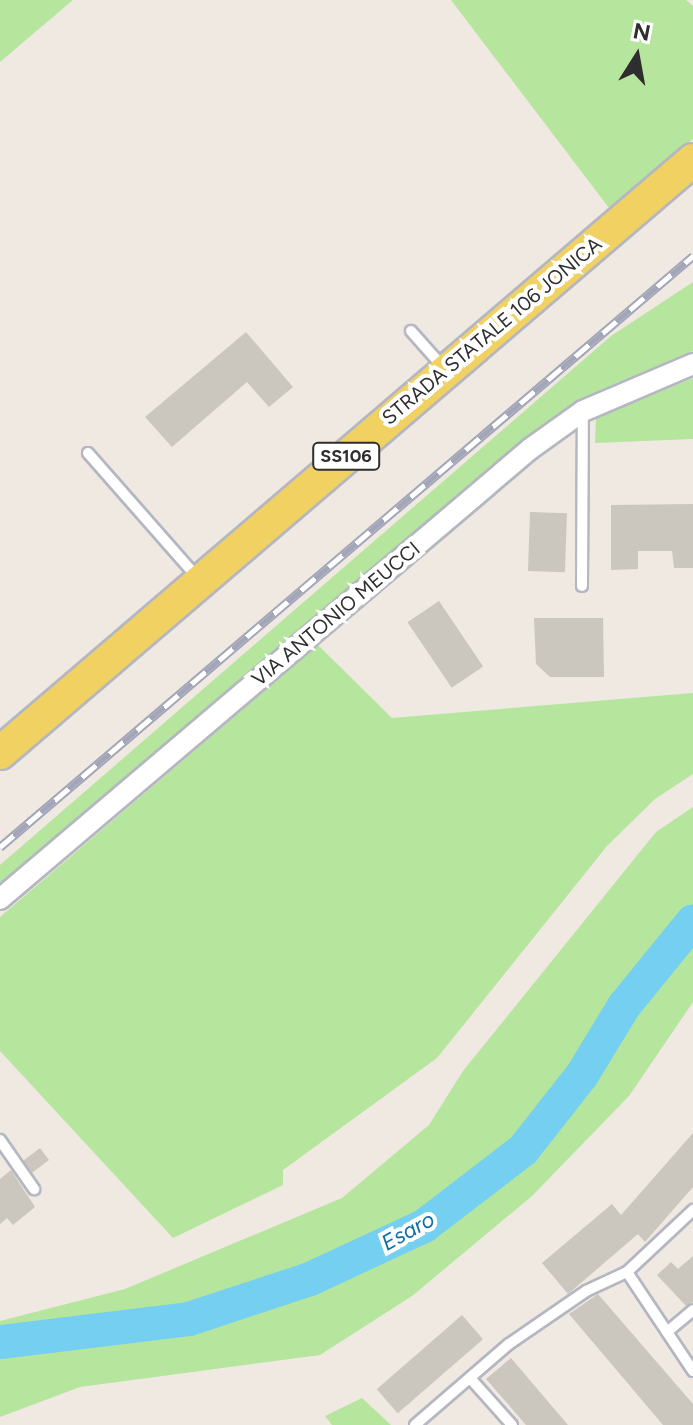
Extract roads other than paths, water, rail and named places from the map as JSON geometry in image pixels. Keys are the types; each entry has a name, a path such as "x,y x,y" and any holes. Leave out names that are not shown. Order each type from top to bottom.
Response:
{"main road":[{"name":"STRADA STATALE 106 JONICA","path":"0,753 693,160"}],"street":[{"name":"VIA ANTONIO MEUCCI","path":"0,899 583,411 693,364"}],"lane":[{"path":"411,331 446,371"},
{"path":"582,586 583,411"},
{"path":"88,453 200,580"},
{"path":"0,1140 34,1189"},
{"path":"415,1425 470,1378 586,1291 627,1272 693,1210"},
{"path":"627,1272 693,1371"},
{"path":"667,1332 693,1310"},
{"path":"470,1378 512,1425"}],"waterway":[{"name":"Esaro","path":"0,1342 189,1319 310,1279 424,1226 523,1150 582,1075 624,1006 693,921"}],"railway":[{"path":"0,847 693,256"}]}
